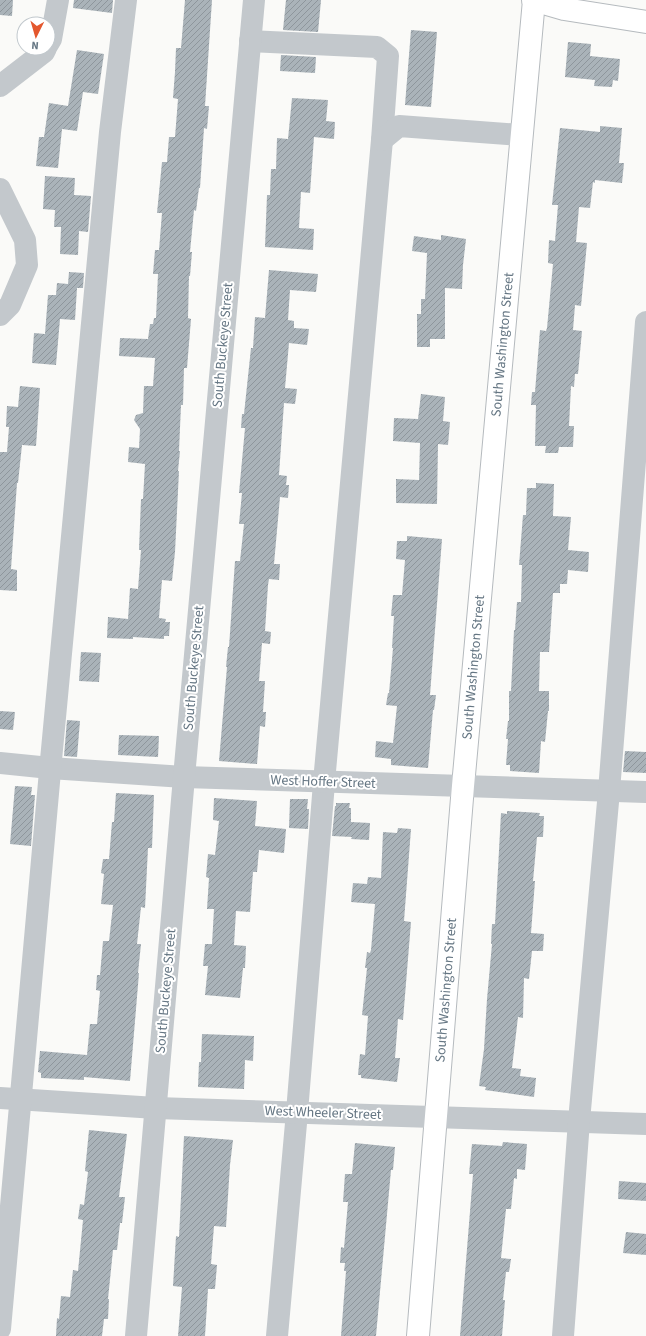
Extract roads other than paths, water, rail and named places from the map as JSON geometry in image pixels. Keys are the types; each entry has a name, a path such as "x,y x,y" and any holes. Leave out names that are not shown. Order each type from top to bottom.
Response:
{"main road":[{"path":"534,0 564,9 646,22"},
{"name":"South Washington Street","path":"418,1336 463,786 534,0"}],"street":[{"path":"55,16 58,0"},
{"path":"0,1329 10,1098 50,768 110,132 126,0"},
{"name":"South Buckeye Street","path":"136,1336 184,777 254,0"},
{"path":"250,41 377,47 388,56 382,140 324,782 277,1336"},
{"path":"0,86 39,56"},
{"path":"382,140 399,126 521,135"},
{"path":"0,189 6,212 26,240 27,265 10,304 0,315"},
{"path":"563,1336 579,1121 609,791 646,322"},
{"name":"West Hoffer Street","path":"0,763 184,777 646,792"},
{"name":"West Wheeler Street","path":"10,1098 156,1108 646,1124"}]}
